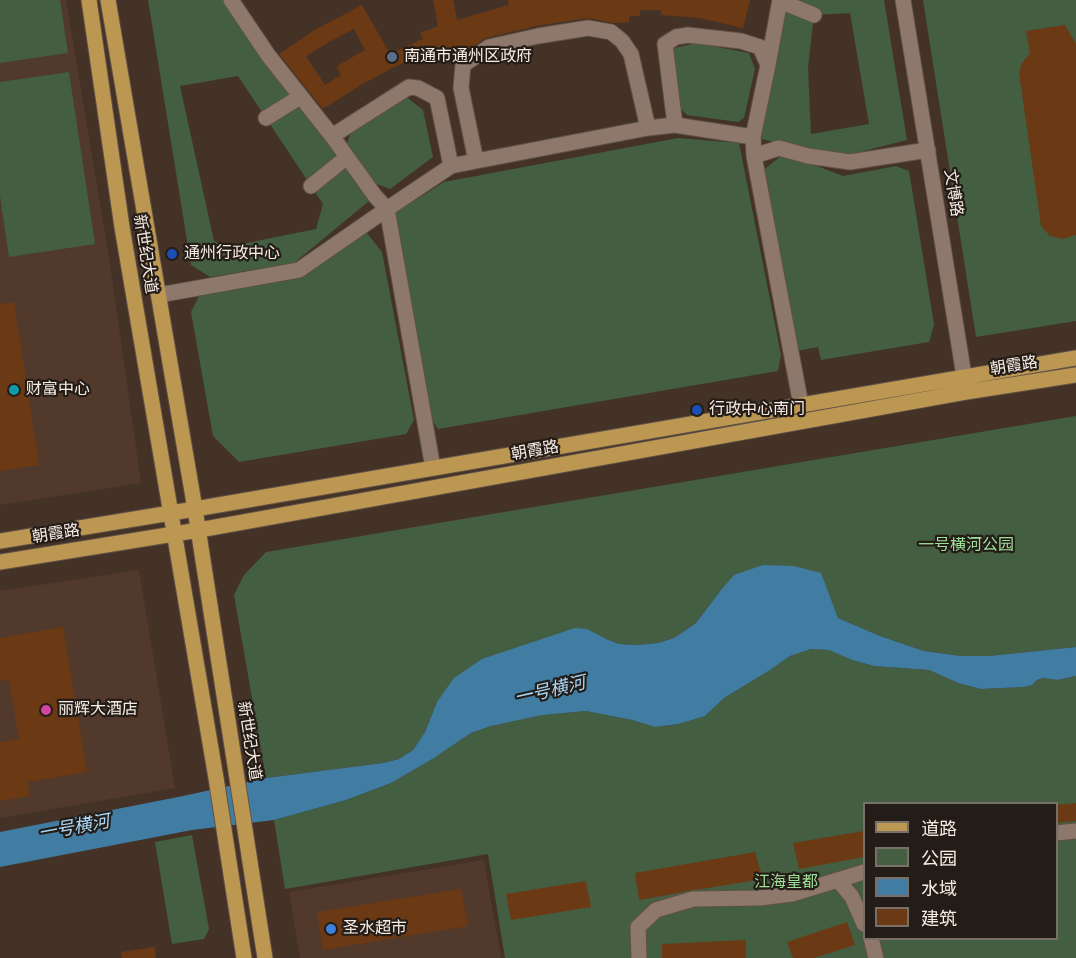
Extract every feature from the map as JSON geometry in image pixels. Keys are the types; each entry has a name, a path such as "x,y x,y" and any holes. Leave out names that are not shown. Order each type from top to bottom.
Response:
{"main road":[{"name":"新世纪大道","path":"89,0 122,227 175,533"},
{"name":"新世纪大道","path":"108,0 199,530 265,958"},
{"name":"朝霞路","path":"0,562 199,530 965,385 1076,358"},
{"name":"朝霞路","path":"0,541 801,405 965,385 1076,375"},
{"path":"175,533 244,958"}],"street":[{"path":"231,0 268,56 332,136 375,196 387,208 433,468"},
{"path":"801,405 754,156 753,137 780,0 814,15"},
{"name":"文博路","path":"903,0 965,385"},
{"path":"476,161 460,88 463,65 489,47 538,36 588,28 611,32 622,41 632,54 648,128"},
{"path":"675,125 665,44 676,37 688,35 741,41 760,47 768,65"},
{"path":"332,136 409,87 418,88 437,98 451,166"},
{"path":"266,118 300,97"},
{"path":"159,295 299,270 451,166 648,128 675,125 753,137"},
{"path":"754,156 779,148 808,156 850,162 928,150"},
{"path":"311,186 347,157"},
{"path":"1058,832 1076,831"},
{"path":"639,958 638,927 656,910 693,899 759,898 792,894 863,872"},
{"path":"838,880 852,897 863,922"},
{"path":"871,940 876,958"}],"shaded area":[{"path":"0,0 66,0 109,257 141,483 0,505"},
{"path":"139,570 175,788 0,818 0,591"},
{"path":"484,860 501,958 300,958 289,892"}],"green space":[{"path":"0,0 60,0 68,53 0,63"},
{"path":"148,0 232,0 375,196 294,263 210,277 191,265","holes":["238,76 323,204 316,229 227,247 214,241 180,86"]},
{"path":"780,0 884,0 907,140 848,155 810,150 753,137","holes":["850,13 869,124 811,134 808,68 814,15"]},
{"path":"923,0 1076,0 1076,321 976,337"},
{"path":"696,43 749,53 755,69 744,118 738,122 687,115 678,106 671,52 675,48"},
{"path":"69,72 95,244 9,257 0,196 0,82"},
{"path":"404,95 423,110 433,157 390,189 374,183 347,143 353,127"},
{"path":"678,138 739,143 781,355 778,371 438,429 431,418 393,214 444,182"},
{"path":"781,156 804,161 843,176 896,166 909,171 934,324 929,342 821,360 818,347 796,351 762,171"},
{"path":"366,232 382,252 414,420 406,434 239,462 213,436 191,312 199,296 301,278"},
{"name":"一号横河公园","path":"1076,416 1076,647 989,656 961,656 924,651 838,618 820,573 721,590 696,623 674,638 658,643 636,645 619,644 606,639 437,702 425,732 413,750 399,759 266,778 234,595 244,575 266,552"},
{"name":"江海皇都","path":"811,649 829,650 874,666 929,670 958,683 981,689 1024,687 1043,678 1057,680 1076,676 1076,958 505,958 488,854 285,889 274,820 346,800 391,783 471,733 491,726 543,715 586,711 655,727 679,724 705,716 724,698 790,656"},
{"path":"192,835 209,929 204,939 172,944 155,842"}],"water":[{"name":"一号横河","path":"763,565 794,566 821,573 838,618 880,636 924,651 961,656 989,656 1076,647 1076,676 1057,680 1043,678 1024,687 981,689 958,683 929,670 874,666 829,650 811,649 790,656 724,698 705,716 679,724 655,727 586,711 543,715 491,726 471,733 391,783 346,800 274,820 192,830 0,867 0,832 266,778 399,759 413,750 425,732 437,702 454,678 482,659 575,628 587,629 619,644 658,643 674,638 696,623 734,575"}],"building":[{"name":"南通市通州区政府","path":"433,0 453,0 457,20 509,5 508,0 750,0 743,28 700,18 661,15 661,10 640,10 640,16 629,16 629,22 614,23 587,18 536,26 486,38 468,50 432,61 428,52 394,67 323,109 279,54 313,31 362,5 390,54 423,39 420,33 438,26","holes":["354,29 365,50 337,66 341,75 325,85 306,56"]},
{"path":"1065,25 1076,44 1076,235 1062,239 1050,236 1041,226 1019,73 1022,63 1030,53 1026,31"},
{"path":"14,302 39,465 0,471 0,304"},
{"name":"丽辉大酒店","path":"63,627 87,772 27,782 30,796 0,801 0,742 19,739 9,680 0,681 0,638"},
{"path":"1076,803 1076,821 1058,823 1058,805"},
{"path":"863,831 863,857 799,869 793,843"},
{"path":"755,852 763,879 639,900 635,873"},
{"path":"586,881 591,907 511,920 506,894"},
{"path":"461,889 468,926 323,950 317,912"},
{"path":"847,922 855,945 814,958 793,958 787,942"},
{"path":"746,940 746,958 662,958 662,944"},
{"path":"155,947 156,958 122,958 121,952"}],"place":[{"name":"南通市通州区政府","path":"392,57"},
{"name":"通州行政中心","path":"172,254"},
{"name":"财富中心","path":"14,390"},
{"name":"行政中心南门","path":"697,410"},
{"name":"丽辉大酒店","path":"46,710"},
{"name":"圣水超市","path":"331,929"}]}
